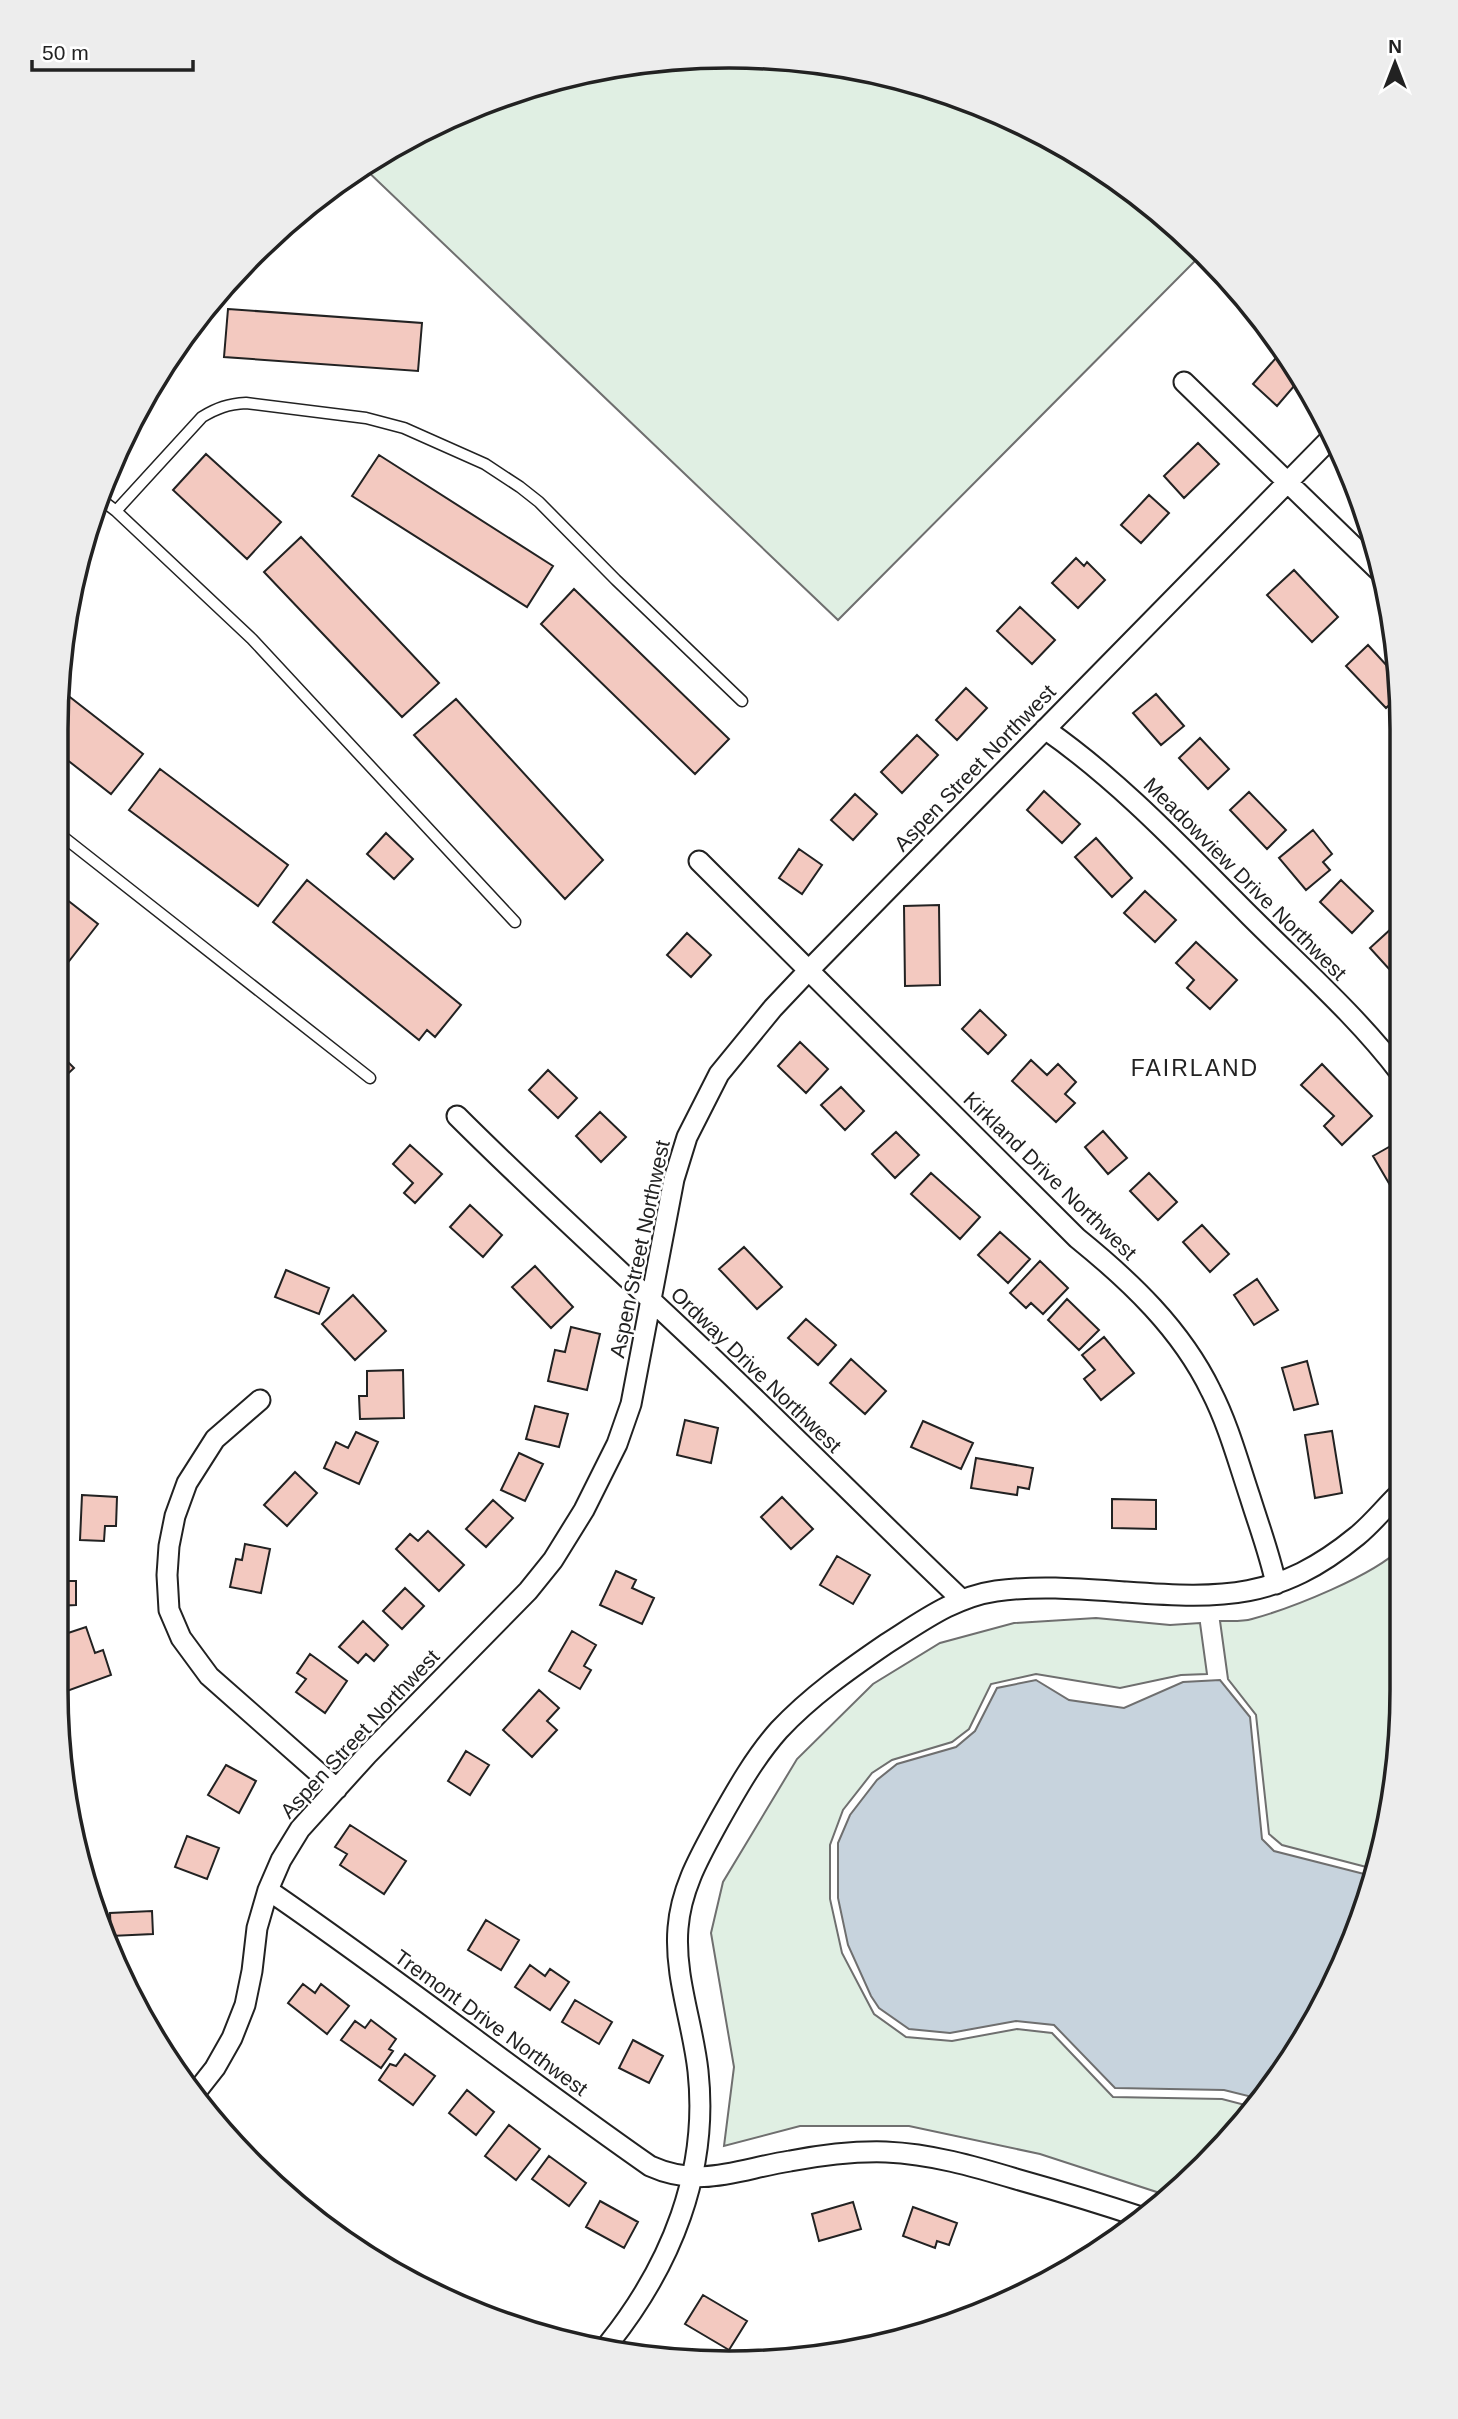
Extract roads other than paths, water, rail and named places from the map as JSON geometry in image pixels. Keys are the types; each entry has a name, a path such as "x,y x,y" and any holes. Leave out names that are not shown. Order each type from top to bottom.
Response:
{"street":[{"path":"1184,382 1367,560"},
{"name":"Aspen Street Northwest","path":"201,2086 232,2038 245,2005 257,1928 268,1890 281,1860 300,1829 528,1591 552,1560 584,1510 617,1444 631,1404 674,1179 687,1137 719,1074 773,1008 808,971 1325,444"},
{"name":"Meadowview Drive Northwest","path":"1045,729 1098,768 1142,809 1345,1010 1390,1060"},
{"name":"Kirkland Drive Northwest","path":"699,861 1077,1238 1116,1270 1159,1314 1188,1352 1211,1389 1228,1430 1276,1584"},
{"name":"Ordway Drive Northwest","path":"457,1116 528,1188 651,1300 962,1600"},
{"path":"260,1400 215,1439 187,1483 174,1517 169,1546 169,1610 181,1638 209,1676 337,1789"},
{"path":"614,2340 668,2251 683,2215 692,2178 700,2113 698,2070 679,1961 681,1902 691,1874 737,1789 778,1731 809,1700 854,1666 935,1613 962,1600 994,1591 1024,1589 1082,1589 1213,1597 1245,1593 1276,1584 1324,1561 1360,1534 1390,1503"},
{"name":"Tremont Drive Northwest","path":"268,1890 650,2166 666,2173 692,2178"},
{"path":"692,2178 712,2177 843,2153 886,2152 929,2156 962,2163 1131,2214"}],"lane":[{"path":"116,511 202,417 218,408 246,403 366,418 404,428 485,464 520,486 742,701"},
{"path":"108,505 252,639 515,922"},
{"path":"68,841 370,1078"}],"district":[{"name":"FAIRLAND","path":"1195,1068"}]}
